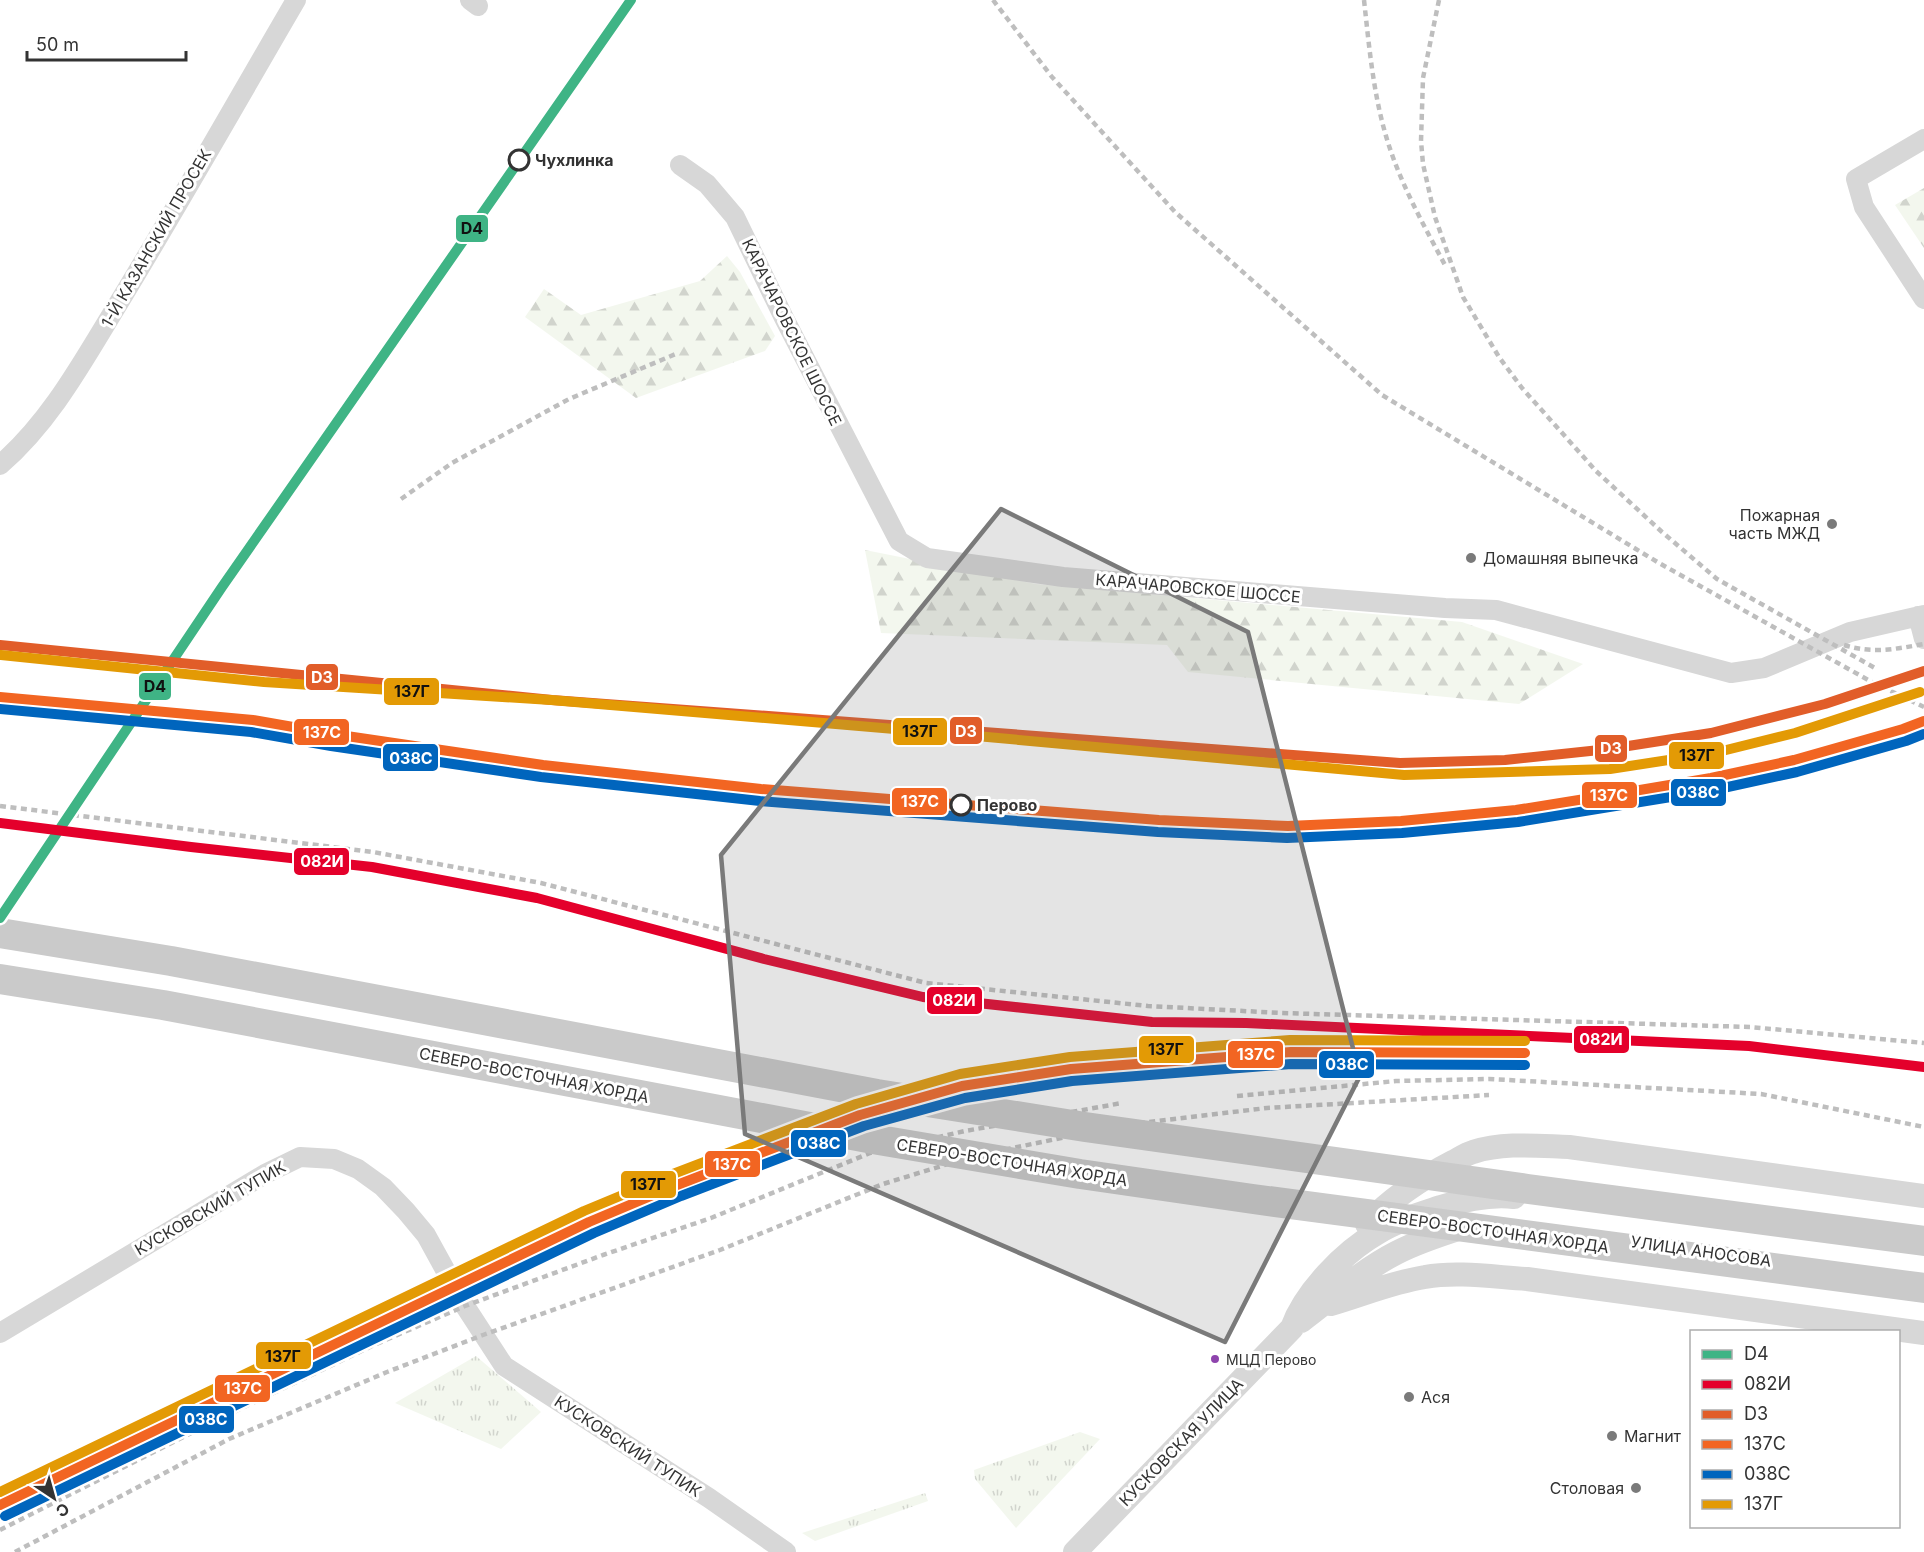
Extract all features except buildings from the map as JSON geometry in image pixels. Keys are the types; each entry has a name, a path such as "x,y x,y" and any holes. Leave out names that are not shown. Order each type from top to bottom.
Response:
{"main road":[{"path":"0,933 171,961 877,1094 1295,1157 1924,1241"},
{"name":"СЕВЕРО-ВОСТОЧНАЯ ХОРДА","path":"0,979 163,1005 873,1139 1080,1174 1924,1288"}],"street":[{"name":"1-Й КАЗАНСКИЙ ПРОСЕК","path":"0,465 27,439 63,394 144,261 296,0"},
{"path":"1924,139 1856,179 1864,207 1924,298"},
{"name":"КАРАЧАРОВСКОЕ ШОССЕ","path":"680,165 707,184 735,217 784,318 899,541 927,558 1063,578 1496,610 1731,673 1764,668 1850,633 1921,615"},
{"path":"1921,615 1924,639"},
{"path":"1350,1251 1361,1231 1377,1213 1406,1191 1440,1169 1473,1152 1499,1147 1525,1145 1569,1147 1924,1196"},
{"name":"КУСКОВСКИЙ ТУПИК","path":"0,1333 265,1174 300,1157 334,1159 358,1169 383,1187 426,1235 471,1316 504,1366 709,1498 786,1552"},
{"name":"УЛИЦА АНОСОВА","path":"1416,1215 1466,1199 1504,1196 1924,1250"},
{"name":"КУСКОВСКАЯ УЛИЦА","path":"1075,1552 1292,1328 1296,1315 1317,1286 1350,1251 1378,1232 1416,1215"},
{"name":"УЛИЦА АНОСОВА","path":"1292,1328 1361,1275 1395,1253 1430,1238 1483,1224 1502,1224 1924,1282"},
{"path":"1318,1308 1404,1282 1444,1275 1527,1279 1899,1330"},
{"path":"1900,1330 1924,1333"}],"highlighted area":[{"path":"1001,509 1248,632 1360,1076 1225,1342 745,1134 721,855"}],"green space":[{"path":"1924,188 1924,248 1895,205"},
{"path":"727,256 740,272 775,336 765,351 636,398 525,317 544,289 581,315 700,281"},
{"path":"865,550 1036,584 1462,622 1583,664 1519,704 1188,672 1167,645 881,633"},
{"path":"476,1356 541,1412 501,1449 395,1403"},
{"path":"1080,1432 1100,1439 1016,1528 975,1479 974,1470"},
{"path":"925,1493 928,1501 815,1541 802,1533"}],"railway":[{"path":"993,0 1052,77 1175,212 1382,395 1659,563 1870,681 1924,707"},
{"path":"1364,0 1375,85 1391,153 1420,218 1445,265"},
{"path":"1439,0 1423,78 1421,141 1423,164 1435,217 1463,297 1499,357 1522,388 1596,471 1717,579 1875,668"},
{"path":"401,499 452,463 569,399 678,353"},
{"path":"1844,645 1874,650 1924,644"},
{"path":"0,806 373,852 541,883 926,983 1148,1006 1282,1013 1750,1027 1924,1043"},
{"path":"1237,1096 1396,1081 1489,1079 1761,1094 1924,1127"},
{"path":"15,1552 229,1439 387,1372 720,1250 883,1184 974,1156 1124,1125 1267,1108 1489,1095"},
{"path":"0,1530 221,1418 374,1345 465,1306 711,1218 870,1153 965,1131 1122,1103"}],"transit line":[{"name":"D4","path":"0,918 222,587 631,0"},
{"name":"D3","path":"0,645 552,700 1400,763 1505,760 1609,749 1711,733 1825,704 1924,671"},
{"name":"137Г","path":"1,655 264,682 551,700 1404,775 1610,769 1714,753 1795,733 1920,692"},
{"name":"137С","path":"0,697 253,720 543,765 761,789 1159,820 1288,826 1401,821 1516,810 1622,793 1711,778 1794,760 1924,721"},
{"name":"038С","path":"0,709 251,732 541,777 760,801 1158,832 1287,838 1402,833 1518,822 1714,790 1797,772 1924,734"},
{"name":"082И","path":"0,823 372,867 537,898 764,959 923,997 1152,1022 1246,1023 1749,1046 1924,1067"},
{"name":"137Г","path":"0,1492 584,1211 673,1174 856,1104 960,1074 1070,1057 1290,1040 1525,1041"},
{"name":"137С","path":"0,1505 589,1222 677,1185 860,1115 962,1086 1071,1069 1291,1052 1525,1053"},
{"name":"038С","path":"5,1516 594,1233 681,1196 864,1126 965,1098 1072,1081 1291,1064 1525,1065"}],"place":[{"name":"Чухлинка","path":"519,160"},
{"name":"Пожарная часть МЖД","path":"1832,524"},
{"name":"Домашняя выпечка","path":"1471,558"},
{"name":"Перово","path":"961,805"},
{"name":"МЦД Перово","path":"1215,1359"},
{"name":"Ася","path":"1409,1397"},
{"name":"Магнит","path":"1612,1436"},
{"name":"Столовая","path":"1636,1488"}]}
